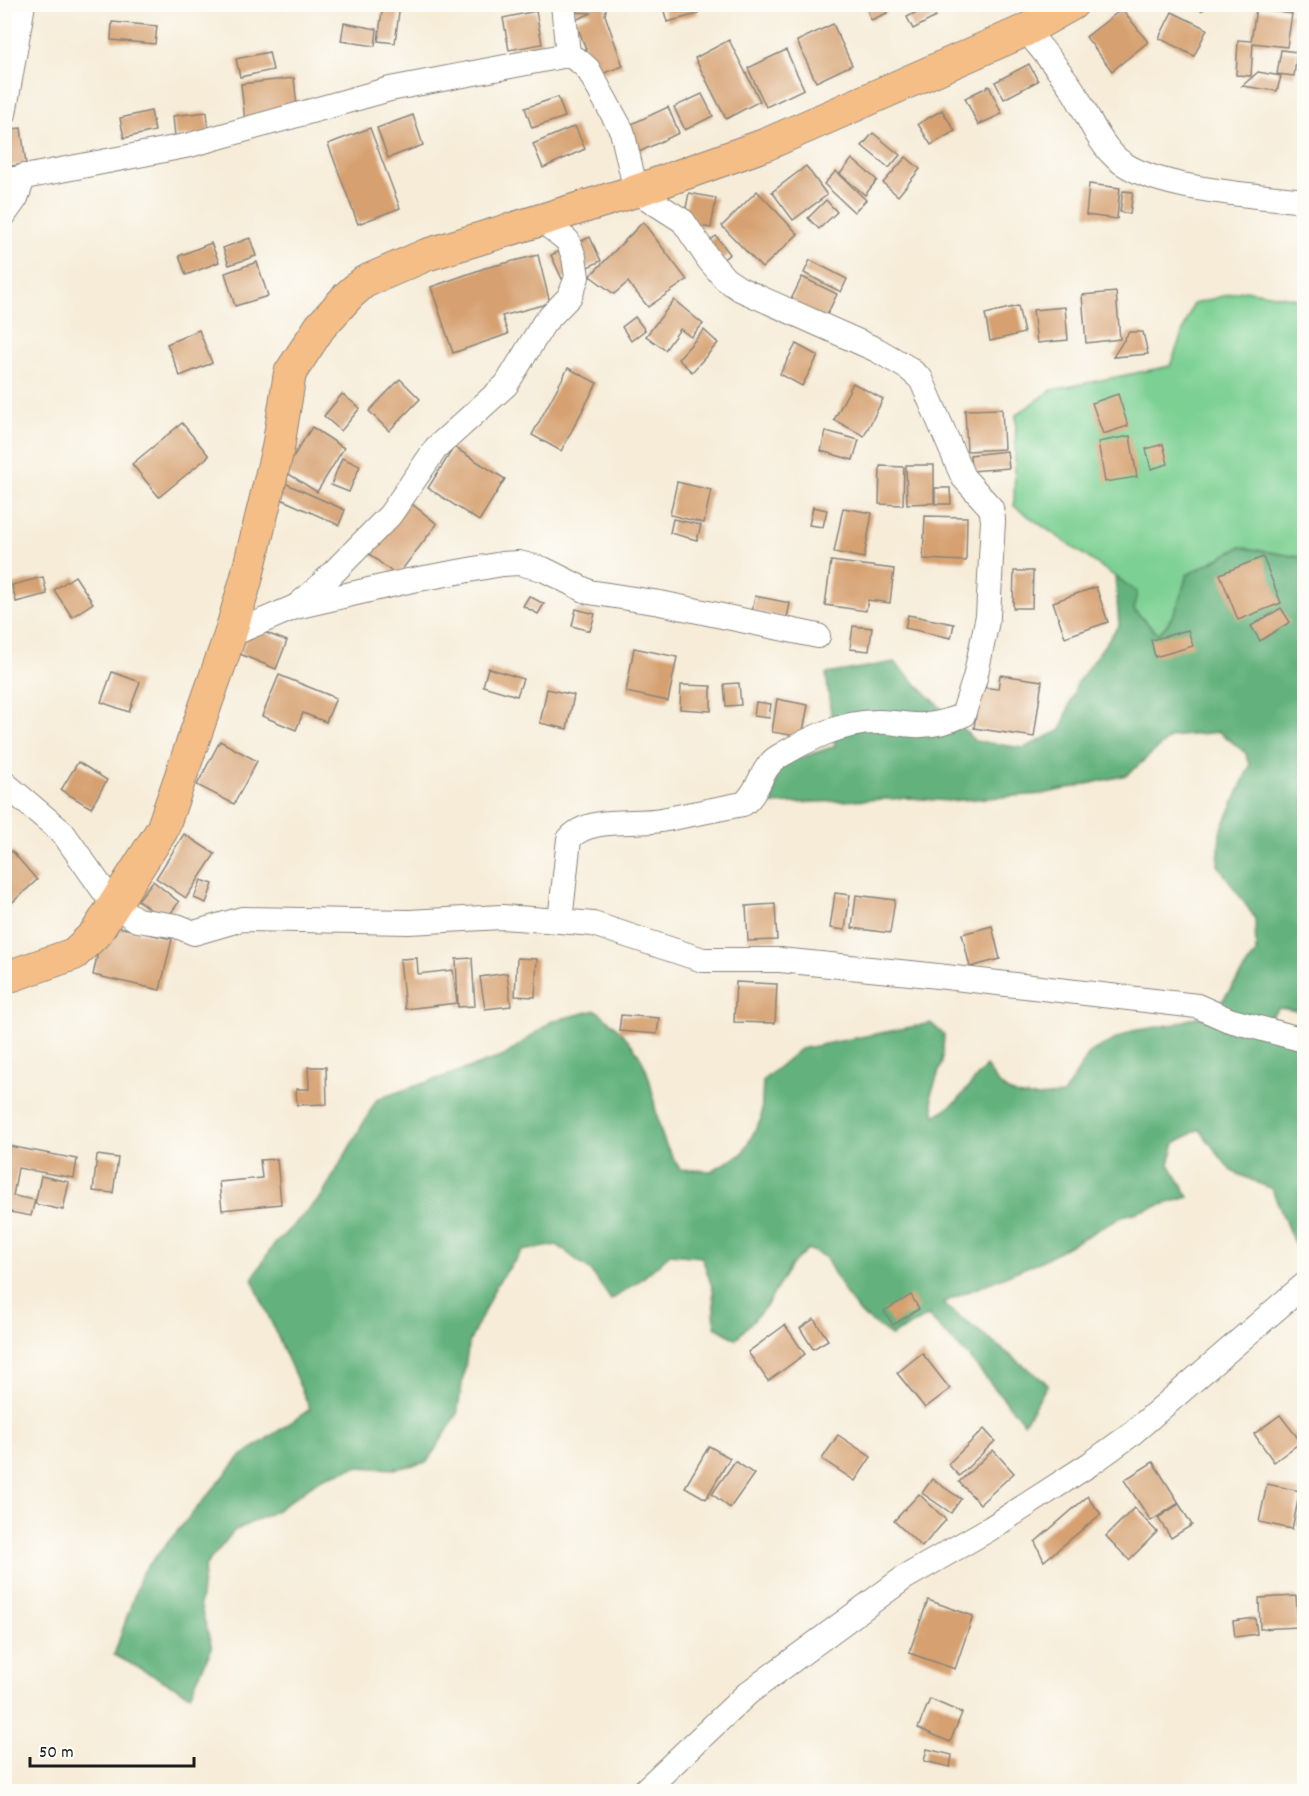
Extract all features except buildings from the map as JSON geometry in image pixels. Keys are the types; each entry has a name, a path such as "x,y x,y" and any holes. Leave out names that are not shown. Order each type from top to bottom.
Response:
{"main road":[{"path":"4,978 74,954 96,933 162,830 230,635 246,580 278,448 290,373 320,327 349,295 364,282 426,255 636,191 767,144 1026,30 1072,4"}],"street":[{"path":"4,114 24,4"},
{"path":"563,4 568,54"},
{"path":"1026,30 1073,91 1093,128 1113,156 1141,174 1187,186 1305,201"},
{"path":"4,214 16,198 14,179 190,145 390,89 568,54 588,69 621,131 636,191 683,221 709,260 725,279 877,350 908,368 921,379 963,477 991,508 993,520 988,616 975,678 963,715 948,722 917,726 879,721 822,733 765,768 749,800 743,804 658,821 607,823 579,829 568,839 560,921"},
{"path":"295,607 320,586 390,515 436,448 506,385 544,323 570,296 578,277 568,241 541,220"},
{"path":"230,635 295,607 408,580 519,563 543,568 588,592 660,603 818,636"},
{"path":"4,783 63,833 113,904 137,920 177,926 194,933 242,919 409,922 502,917 593,924 703,960 780,960 1197,1006 1229,1020 1305,1040"},
{"path":"643,1791 748,1693 904,1578 991,1528 1098,1459 1129,1436 1305,1285"}],"green space":[{"path":"1245,290 1304,300 1304,558 1240,547 1187,575 1173,615 1158,634 1134,610 1137,592 1014,506 1016,415 1052,390 1170,366 1193,304"},
{"path":"1240,547 1304,558 1304,1012 1279,1008 1262,1024 1304,1051 1304,1268 1272,1189 1231,1171 1199,1129 1175,1143 1169,1164 1189,1197 1123,1216 1041,1261 942,1303 1048,1384 1024,1423 966,1354 928,1316 891,1336 861,1314 847,1296 825,1257 808,1249 791,1265 767,1305 736,1339 715,1327 713,1290 702,1257 670,1254 642,1279 611,1300 591,1271 557,1245 522,1251 497,1284 469,1343 457,1415 427,1462 396,1469 355,1467 322,1478 277,1510 234,1531 205,1566 200,1604 212,1648 190,1695 114,1655 142,1573 240,1457 310,1409 252,1279 272,1247 321,1197 377,1099 504,1056 552,1021 596,1010 621,1032 641,1058 649,1078 663,1137 680,1169 711,1171 742,1154 761,1119 763,1080 800,1049 931,1023 944,1035 942,1063 931,1094 935,1116 957,1101 986,1066 1002,1087 1019,1096 1063,1095 1090,1052 1132,1031 1175,1024 1215,1011 1256,953 1255,918 1218,865 1220,833 1250,765 1245,752 1219,732 1171,737 1127,775 1043,794 948,801 910,798 772,804 779,765 835,746 826,674 894,662 975,741 1024,748 1061,730 1077,683 1119,625 1115,576 1137,592 1134,610 1158,634 1173,615 1187,575"}]}
